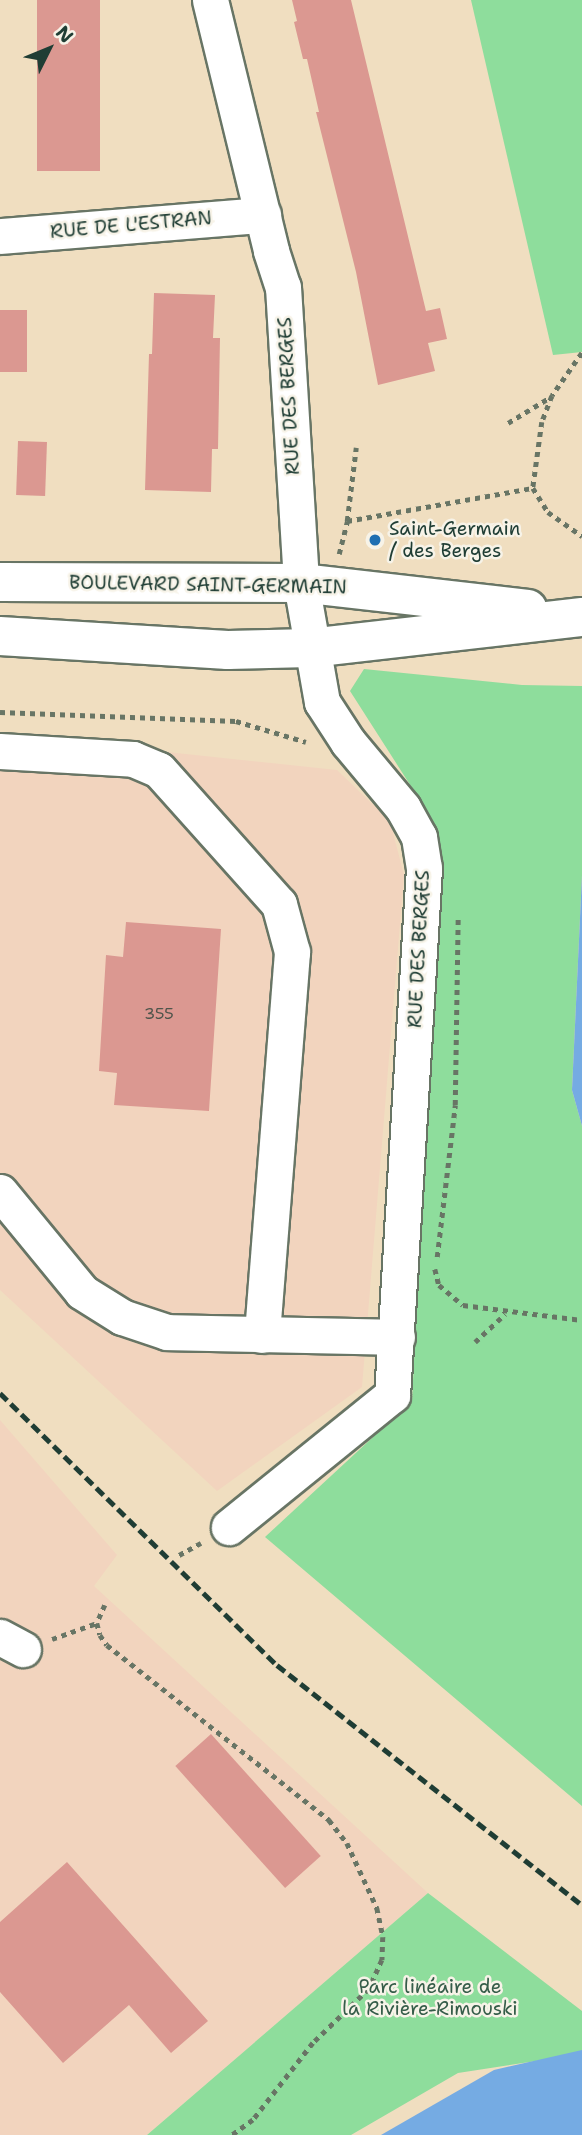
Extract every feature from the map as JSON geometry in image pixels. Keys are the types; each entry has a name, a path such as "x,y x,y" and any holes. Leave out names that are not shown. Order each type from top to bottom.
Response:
{"main road":[{"name":"BOULEVARD SAINT-GERMAIN","path":"0,582 301,583 582,617"},
{"name":"BOULEVARD SAINT-GERMAIN","path":"0,636 228,650 310,648 582,617"}],"street":[{"name":"RUE DES BERGES","path":"210,0 283,287 301,583 310,648 322,702 348,742 403,808 419,837 424,868 392,1395 229,1527"},
{"name":"RUE DE L'ESTRAN","path":"0,236 263,215"},
{"path":"0,751 133,759 159,770 279,904 292,952 262,1335"},
{"path":"0,1192 82,1292 122,1317 167,1332 397,1337"}],"path":[{"path":"582,354 552,396 542,422 533,488 548,512 582,536"},
{"path":"508,423 552,396"},
{"path":"338,556 347,521 356,448"},
{"path":"347,521 533,488"},
{"path":"0,712 236,721 314,744"},
{"path":"458,911 454,1105 435,1269 439,1285 463,1305 506,1313 582,1320"},
{"path":"475,1342 506,1313"},
{"path":"105,1605 97,1623 100,1635 115,1651 329,1820 347,1843 377,1908 383,1937 382,1960 369,1989 313,2043 253,2120 232,2135"},
{"path":"11,1643 97,1623"}],"shaded area":[{"path":"0,741 92,744 337,770 390,821 404,875 362,1387 217,1491 0,1290"},
{"path":"0,1420 117,1555 94,1586 428,1893 147,2135 0,2135"}],"green space":[{"path":"471,0 582,0 582,352 553,355"},
{"path":"364,669 522,685 582,686 582,875 572,1090 582,1126 582,1806 265,1537 412,1401 439,861 430,816 350,691"},
{"name":"Parc linéaire de la Rivière-Rimouski","path":"428,1893 582,2011 582,2054 458,2073 351,2135 147,2135"}],"water":[{"path":"582,875 582,1126 572,1090"},
{"path":"582,2050 582,2135 381,2135 494,2070"}],"building":[{"path":"37,0 100,0 100,171 37,171"},
{"path":"292,0 351,0 426,311 440,308 447,339 428,343 435,371 378,385 356,272 316,112 319,112 307,59 303,59 294,22 297,21"},
{"path":"154,293 215,295 213,338 220,338 218,449 212,449 211,492 145,490 149,354 152,354"},
{"path":"0,310 27,310 27,372 0,372"},
{"path":"18,441 47,442 45,496 16,495"},
{"path":"126,922 221,929 209,1111 114,1105 117,1073 99,1071 106,955 123,957"},
{"path":"211,1734 321,1856 285,1888 175,1766"},
{"path":"67,1862 208,2021 171,2053 129,2005 63,2063 0,1992 0,1922"}],"railway":[{"path":"0,1393 277,1665 582,1905"}],"place":[{"name":"Saint-Germain / des Berges","path":"375,540"}]}
